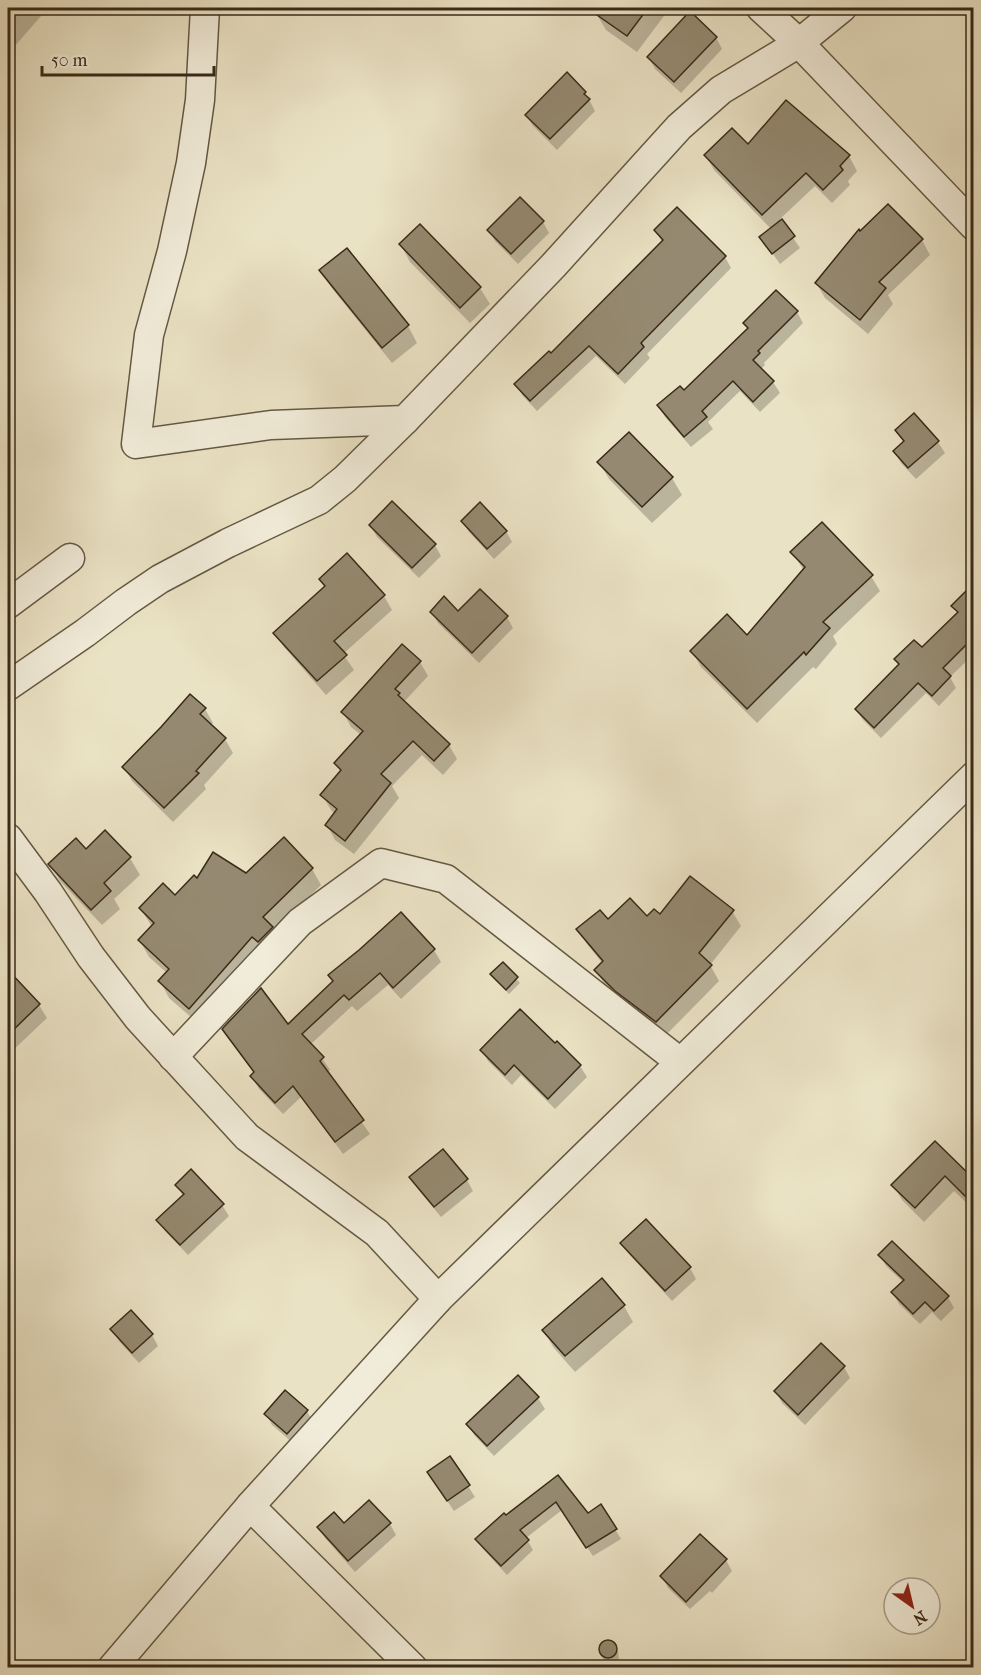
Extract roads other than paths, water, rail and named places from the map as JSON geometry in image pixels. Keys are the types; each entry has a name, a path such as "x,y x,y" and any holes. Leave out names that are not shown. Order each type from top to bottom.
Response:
{"street":[{"path":"205,8 200,100 191,163 172,251 149,335 136,444 271,425 405,420"},
{"path":"761,8 799,43 974,226"},
{"path":"8,686 160,579 228,543 319,500 345,479 553,266 679,127 722,90 799,43 842,8"},
{"path":"8,603 70,558"},
{"path":"112,1668 250,1506 438,1299 974,776"},
{"path":"8,838 48,892 91,957 138,1018 247,1137 377,1233 438,1299"},
{"path":"174,1057 300,922 381,863 446,879 680,1062"},
{"path":"250,1506 412,1668"}]}
